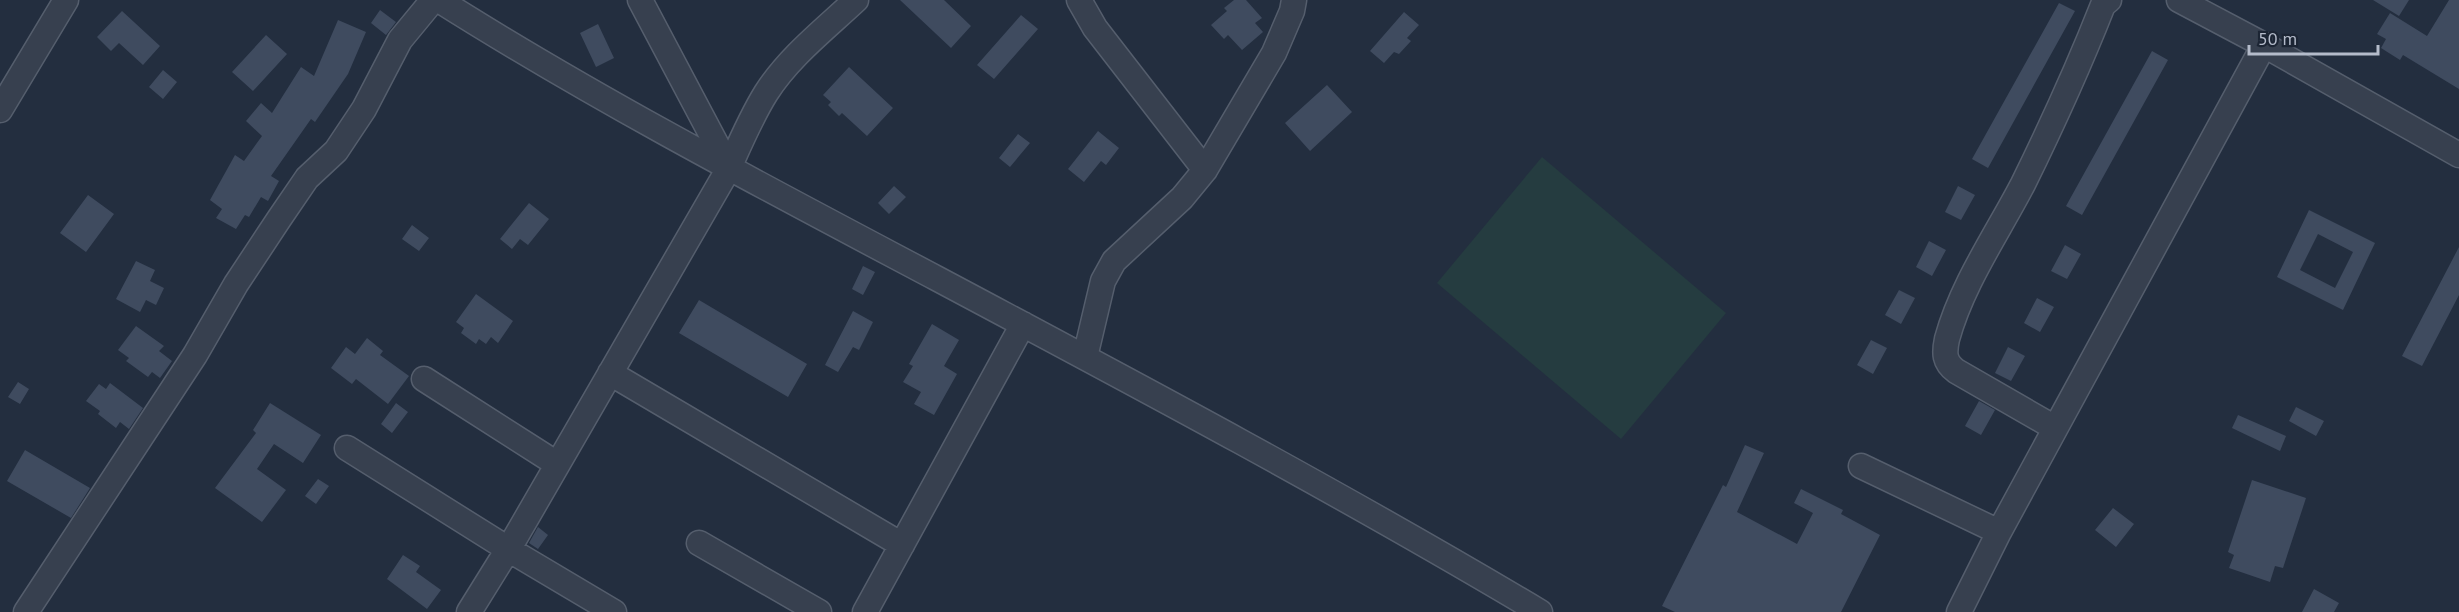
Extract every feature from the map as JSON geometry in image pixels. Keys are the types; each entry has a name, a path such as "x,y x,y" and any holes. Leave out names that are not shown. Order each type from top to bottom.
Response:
{"street":[{"path":"0,110 66,0"},
{"path":"26,612 195,355 236,284 279,219 307,178 336,151 364,109 400,39 433,0"},
{"path":"439,0 465,8 508,45 729,168 1223,430 1533,610"},
{"path":"640,0 729,168"},
{"path":"469,612 558,464 729,168 750,121 767,92 801,50 856,0"},
{"path":"1079,0 1095,28 1205,170"},
{"path":"1084,357 1103,281 1114,261 1182,198 1205,170 1274,53 1292,11 1294,0"},
{"path":"2055,428 1956,371 1948,365 1945,350 1959,306 2023,184 2078,68 2103,5 2109,0"},
{"path":"2191,3 2459,155"},
{"path":"1959,612 1999,532 2264,45"},
{"path":"865,612 1023,324"},
{"path":"610,373 902,545"},
{"path":"424,378 558,464"},
{"path":"347,448 614,612"},
{"path":"1861,466 1999,532"},
{"path":"699,543 819,612"}],"green space":[{"path":"1542,157 1726,313 1621,439 1437,283"}],"building":[{"path":"900,0 944,0 971,26 951,48"},
{"path":"1234,0 1246,0 1262,18 1255,23 1263,32 1242,50 1228,35 1224,39 1211,25 1227,11 1224,8"},
{"path":"2373,0 2409,0 2399,16"},
{"path":"2449,0 2459,0 2459,89 2403,55 2400,60 2381,48 2386,39 2377,34 2390,13 2427,36"},
{"path":"2059,3 2075,11 1988,168 1972,159"},
{"path":"380,10 396,22 386,35 371,23"},
{"path":"122,11 160,46 143,65 119,43 111,51 97,37"},
{"path":"1404,12 1419,25 1407,38 1411,41 1399,54 1394,52 1384,63 1370,51"},
{"path":"1021,15 1038,29 994,79 977,65"},
{"path":"338,20 366,32 348,74 315,122 311,119 271,176 279,181 268,201 261,197 249,217 245,215 236,229 216,218 222,209 210,200 235,155 244,161 262,136 246,121 261,103 272,113 301,67 314,76"},
{"path":"598,24 614,58 596,67 580,33"},
{"path":"266,35 287,54 253,91 232,72"},
{"path":"2152,51 2168,60 2082,215 2066,206"},
{"path":"849,67 893,108 867,136 842,113 839,116 828,105 831,102 823,95"},
{"path":"163,70 177,82 163,99 149,87"},
{"path":"1327,85 1352,112 1310,151 1285,123"},
{"path":"1098,131 1119,148 1106,165 1101,161 1084,182 1068,169"},
{"path":"1018,134 1030,143 1010,167 999,158"},
{"path":"894,186 906,197 889,214 878,203"},
{"path":"1958,186 1975,195 1961,220 1945,212"},
{"path":"88,195 114,214 86,252 60,233"},
{"path":"529,203 549,219 528,245 520,239 512,249 500,239"},
{"path":"2309,210 2375,243 2343,310 2277,277","holes":["2318,234 2353,252 2335,288 2300,270"]},
{"path":"412,225 429,238 419,251 402,239"},
{"path":"1929,241 1946,250 1932,276 1916,267"},
{"path":"2065,245 2081,254 2067,279 2051,271"},
{"path":"2459,247 2459,295 2422,366 2402,356"},
{"path":"136,261 155,270 150,281 164,288 156,305 146,300 140,312 116,299"},
{"path":"863,266 875,272 863,295 852,289"},
{"path":"1899,290 1915,298 1901,324 1885,315"},
{"path":"476,294 513,321 498,343 491,337 486,344 479,339 476,344 461,333 464,328 456,322"},
{"path":"2037,298 2054,307 2040,332 2024,323"},
{"path":"699,300 807,364 788,397 679,333"},
{"path":"853,311 873,322 859,350 853,347 838,372 825,365"},
{"path":"932,324 959,340 944,366 957,374 934,415 914,404 921,392 903,382 913,366 909,364"},
{"path":"136,326 164,346 159,351 172,361 160,378 152,372 148,377 126,361 129,358 118,350"},
{"path":"367,338 383,351 380,355 409,376 388,404 356,379 352,384 331,368 346,347 355,354"},
{"path":"1871,340 1887,348 1873,374 1857,365"},
{"path":"2008,347 2025,356 2011,381 1995,373"},
{"path":"18,382 29,389 20,404 8,397"},
{"path":"110,383 143,408 129,429 120,422 116,428 98,414 100,411 86,401 99,384 106,389"},
{"path":"1979,401 1995,410 1981,435 1965,426"},
{"path":"270,403 321,435 303,463 274,444 257,469 286,490 262,522 215,488 256,433 253,430"},
{"path":"396,403 408,412 392,433 381,424"},
{"path":"2296,407 2324,421 2316,436 2289,421"},
{"path":"2238,415 2286,436 2280,451 2232,428"},
{"path":"1745,445 1764,453 1737,512 1797,544 1813,513 1794,503 1801,489 1843,510 1841,514 1880,535 1841,612 1675,612 1662,606 1723,485 1726,487"},
{"path":"25,450 90,488 71,518 7,481"},
{"path":"318,479 329,486 316,504 305,496"},
{"path":"2252,480 2306,498 2283,568 2275,566 2270,582 2229,568 2234,555 2228,552"},
{"path":"2113,508 2134,524 2116,547 2095,530"},
{"path":"538,527 548,535 538,549 529,543"},
{"path":"403,555 420,566 416,572 441,590 427,609 387,579"},
{"path":"2314,589 2339,603 2334,612 2302,612"}]}
